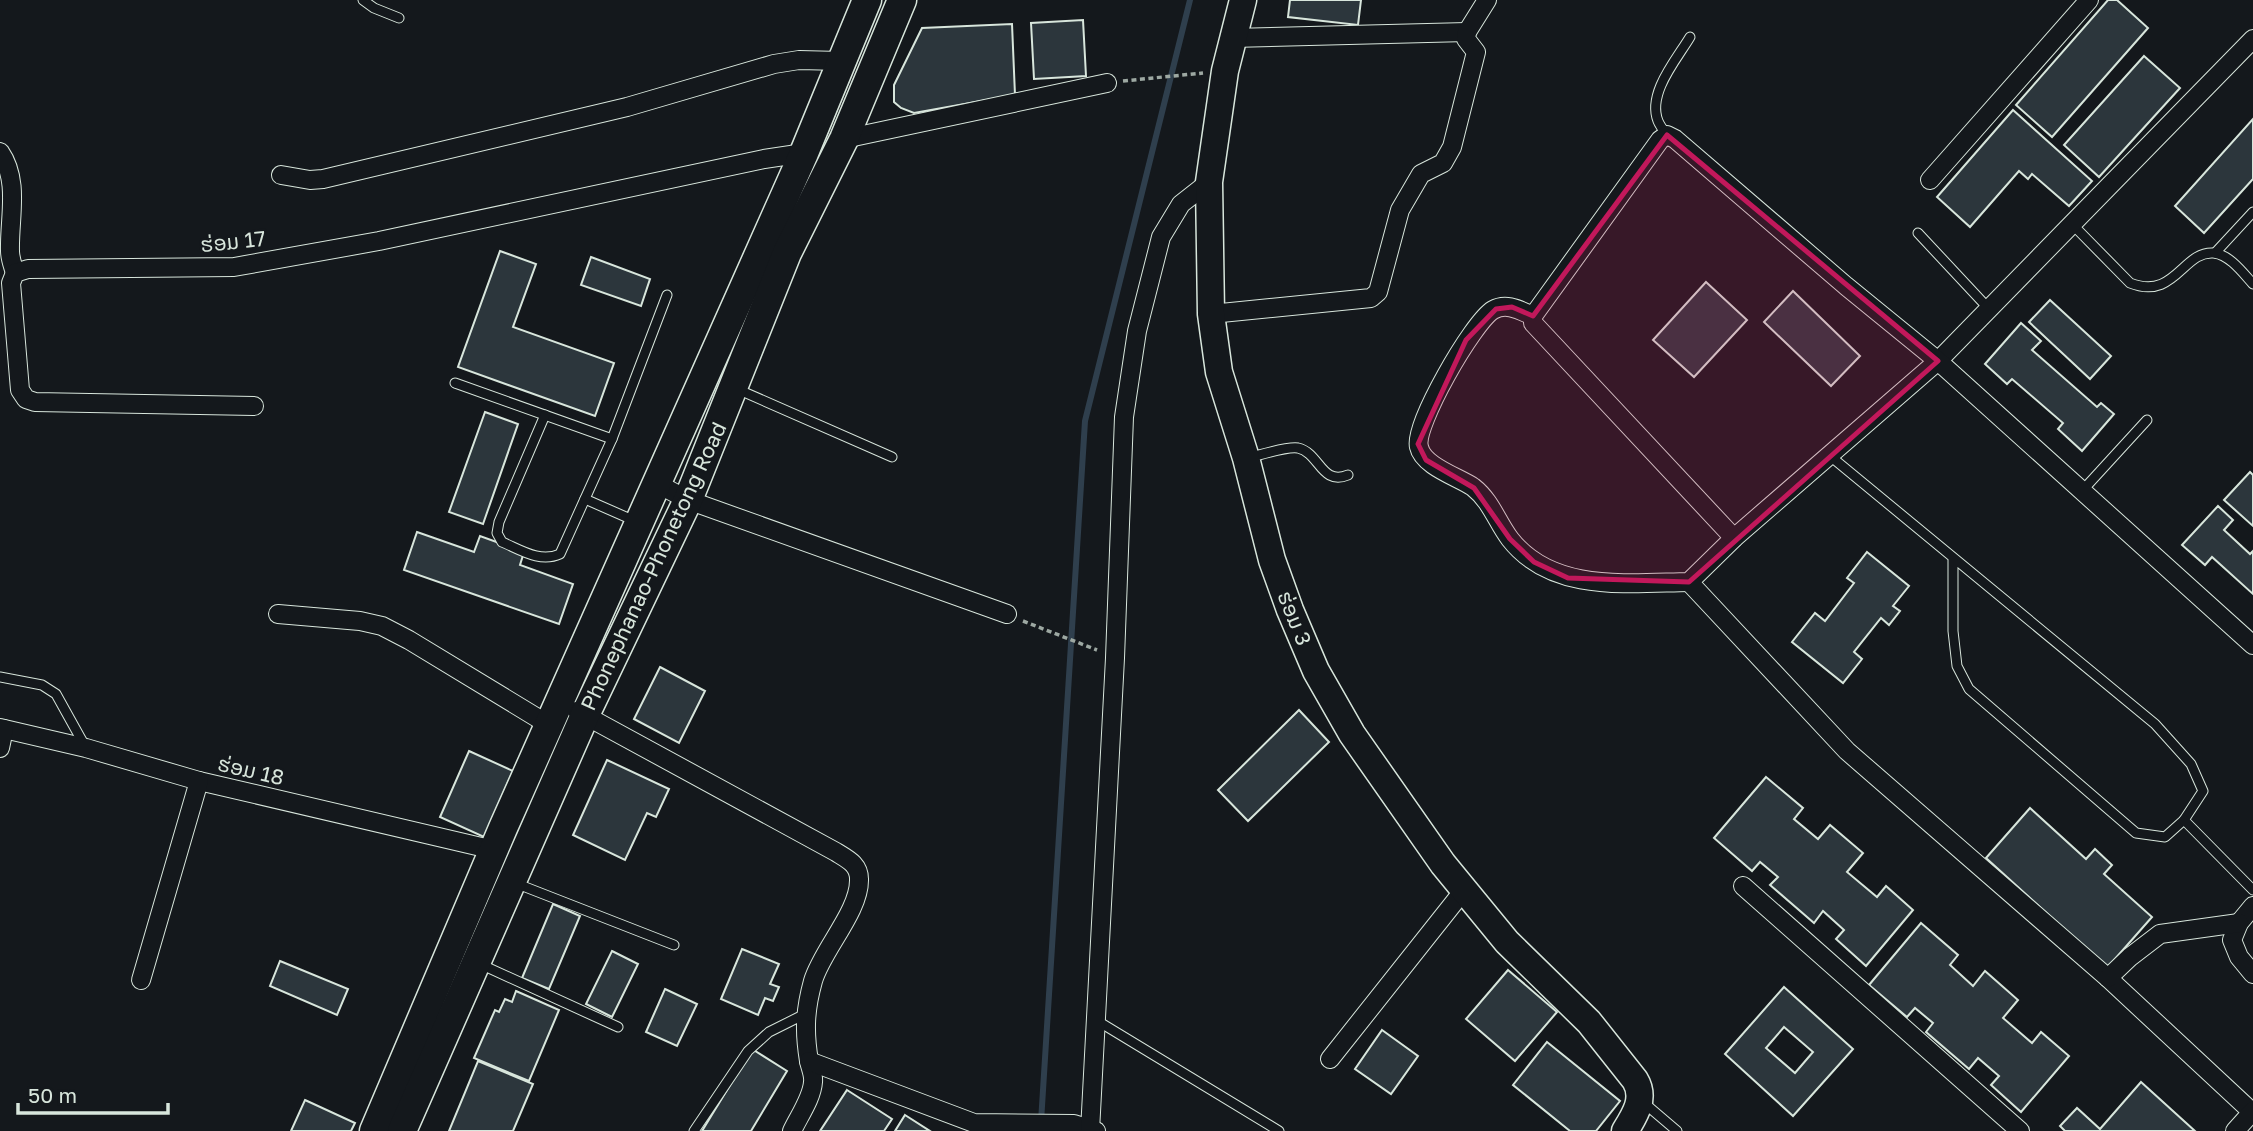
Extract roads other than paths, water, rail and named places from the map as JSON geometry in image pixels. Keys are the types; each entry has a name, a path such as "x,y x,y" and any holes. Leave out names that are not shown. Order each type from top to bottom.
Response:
{"main road":[{"name":"Phonephanao-Phonetong Road","path":"402,1131 585,715 688,500 734,387 804,153 867,0"},
{"name":"Phonephanao-Phonetong Road","path":"374,1131 494,849 656,483 775,248 844,139 902,0"}],"street":[{"name":"ຮ່ອມ 3","path":"1243,0 1225,71 1209,183 1211,314 1219,372 1246,458 1272,560 1316,671 1352,734 1443,864 1507,942 1589,1023 1635,1080 1639,1087 1639,1098"},
{"path":"1211,314 1371,298 1378,292 1400,209 1421,174 1443,163 1452,147 1476,52 1466,39 1467,32 1486,0"},
{"path":"1930,180 2089,0"},
{"path":"1232,38 1467,32"},
{"path":"1533,316 1512,307 1496,309 1482,319 1466,340 1427,414 1419,432 1420,452 1426,460 1474,488 1493,509 1510,539 1534,562 1568,578 1617,584 1689,582 1734,537 1938,361 2253,40"},
{"path":"281,175 310,180 324,179 627,107 774,64 799,60 841,61"},
{"path":"844,139 1107,83"},
{"path":"1734,537 1533,323 1533,316 1660,140 1667,135 1938,361 2253,645"},
{"path":"0,152 8,163 12,179 10,253 15,273 11,283 20,390 26,399 34,402 254,406"},
{"name":"ຮ່ອມ 17","path":"15,273 28,269 234,267 379,241 764,159 804,153"},
{"path":"809,1061 978,1125 1088,1128 1115,658 1124,417 1137,331 1161,237 1181,204 1209,183"},
{"path":"656,483 688,500 1007,614"},
{"path":"1689,582 1847,751 2108,978 2252,1112 2235,1131"},
{"path":"278,614 360,621 382,626 554,713 585,715 836,852 856,867 859,875 857,897 814,977 805,1014 809,1061 814,1080 792,1131"},
{"path":"0,748 2,728"},
{"name":"ຮ່ອມ 18","path":"2,728 86,748 199,781 494,849"},
{"path":"141,980 199,781"},
{"path":"1743,886 2020,1131"},
{"path":"1330,1059 1464,890"},
{"path":"2253,906 2239,923 2232,940 2239,957 2253,974"},
{"path":"2108,978 2160,934 2239,923"},
{"path":"1625,1131 1638,1109 1639,1098"}],"lane":[{"path":"363,0 374,8 399,18"},
{"path":"1667,135 1657,118 1656,102 1661,84 1690,37"},
{"path":"2072,224 2130,283 2142,288 2166,283 2200,256 2215,253 2253,212"},
{"path":"1918,233 1989,309"},
{"path":"2215,253 2232,262 2253,284"},
{"path":"545,415 499,522 497,533 502,542 540,558 560,554 612,439 667,295"},
{"path":"455,383 612,439"},
{"path":"734,387 892,457"},
{"path":"2082,491 2147,420"},
{"path":"1246,458 1297,448 1306,452 1331,476 1340,478 1349,475"},
{"path":"1829,455 2155,724 2191,764 2203,791 2184,820 2165,837 2136,833 1969,689 1956,666 1953,558"},
{"path":"585,499 639,523"},
{"path":"0,677 42,685 56,694 86,748"},
{"path":"2184,820 2253,890"},
{"path":"510,881 674,945"},
{"path":"475,962 618,1027"},
{"path":"694,1131 748,1051 769,1032 805,1014"},
{"path":"1096,1020 1279,1131"},
{"path":"1639,1098 1677,1131"}],"waterway":[{"path":"1041,1122 1085,421 1190,0"}]}
